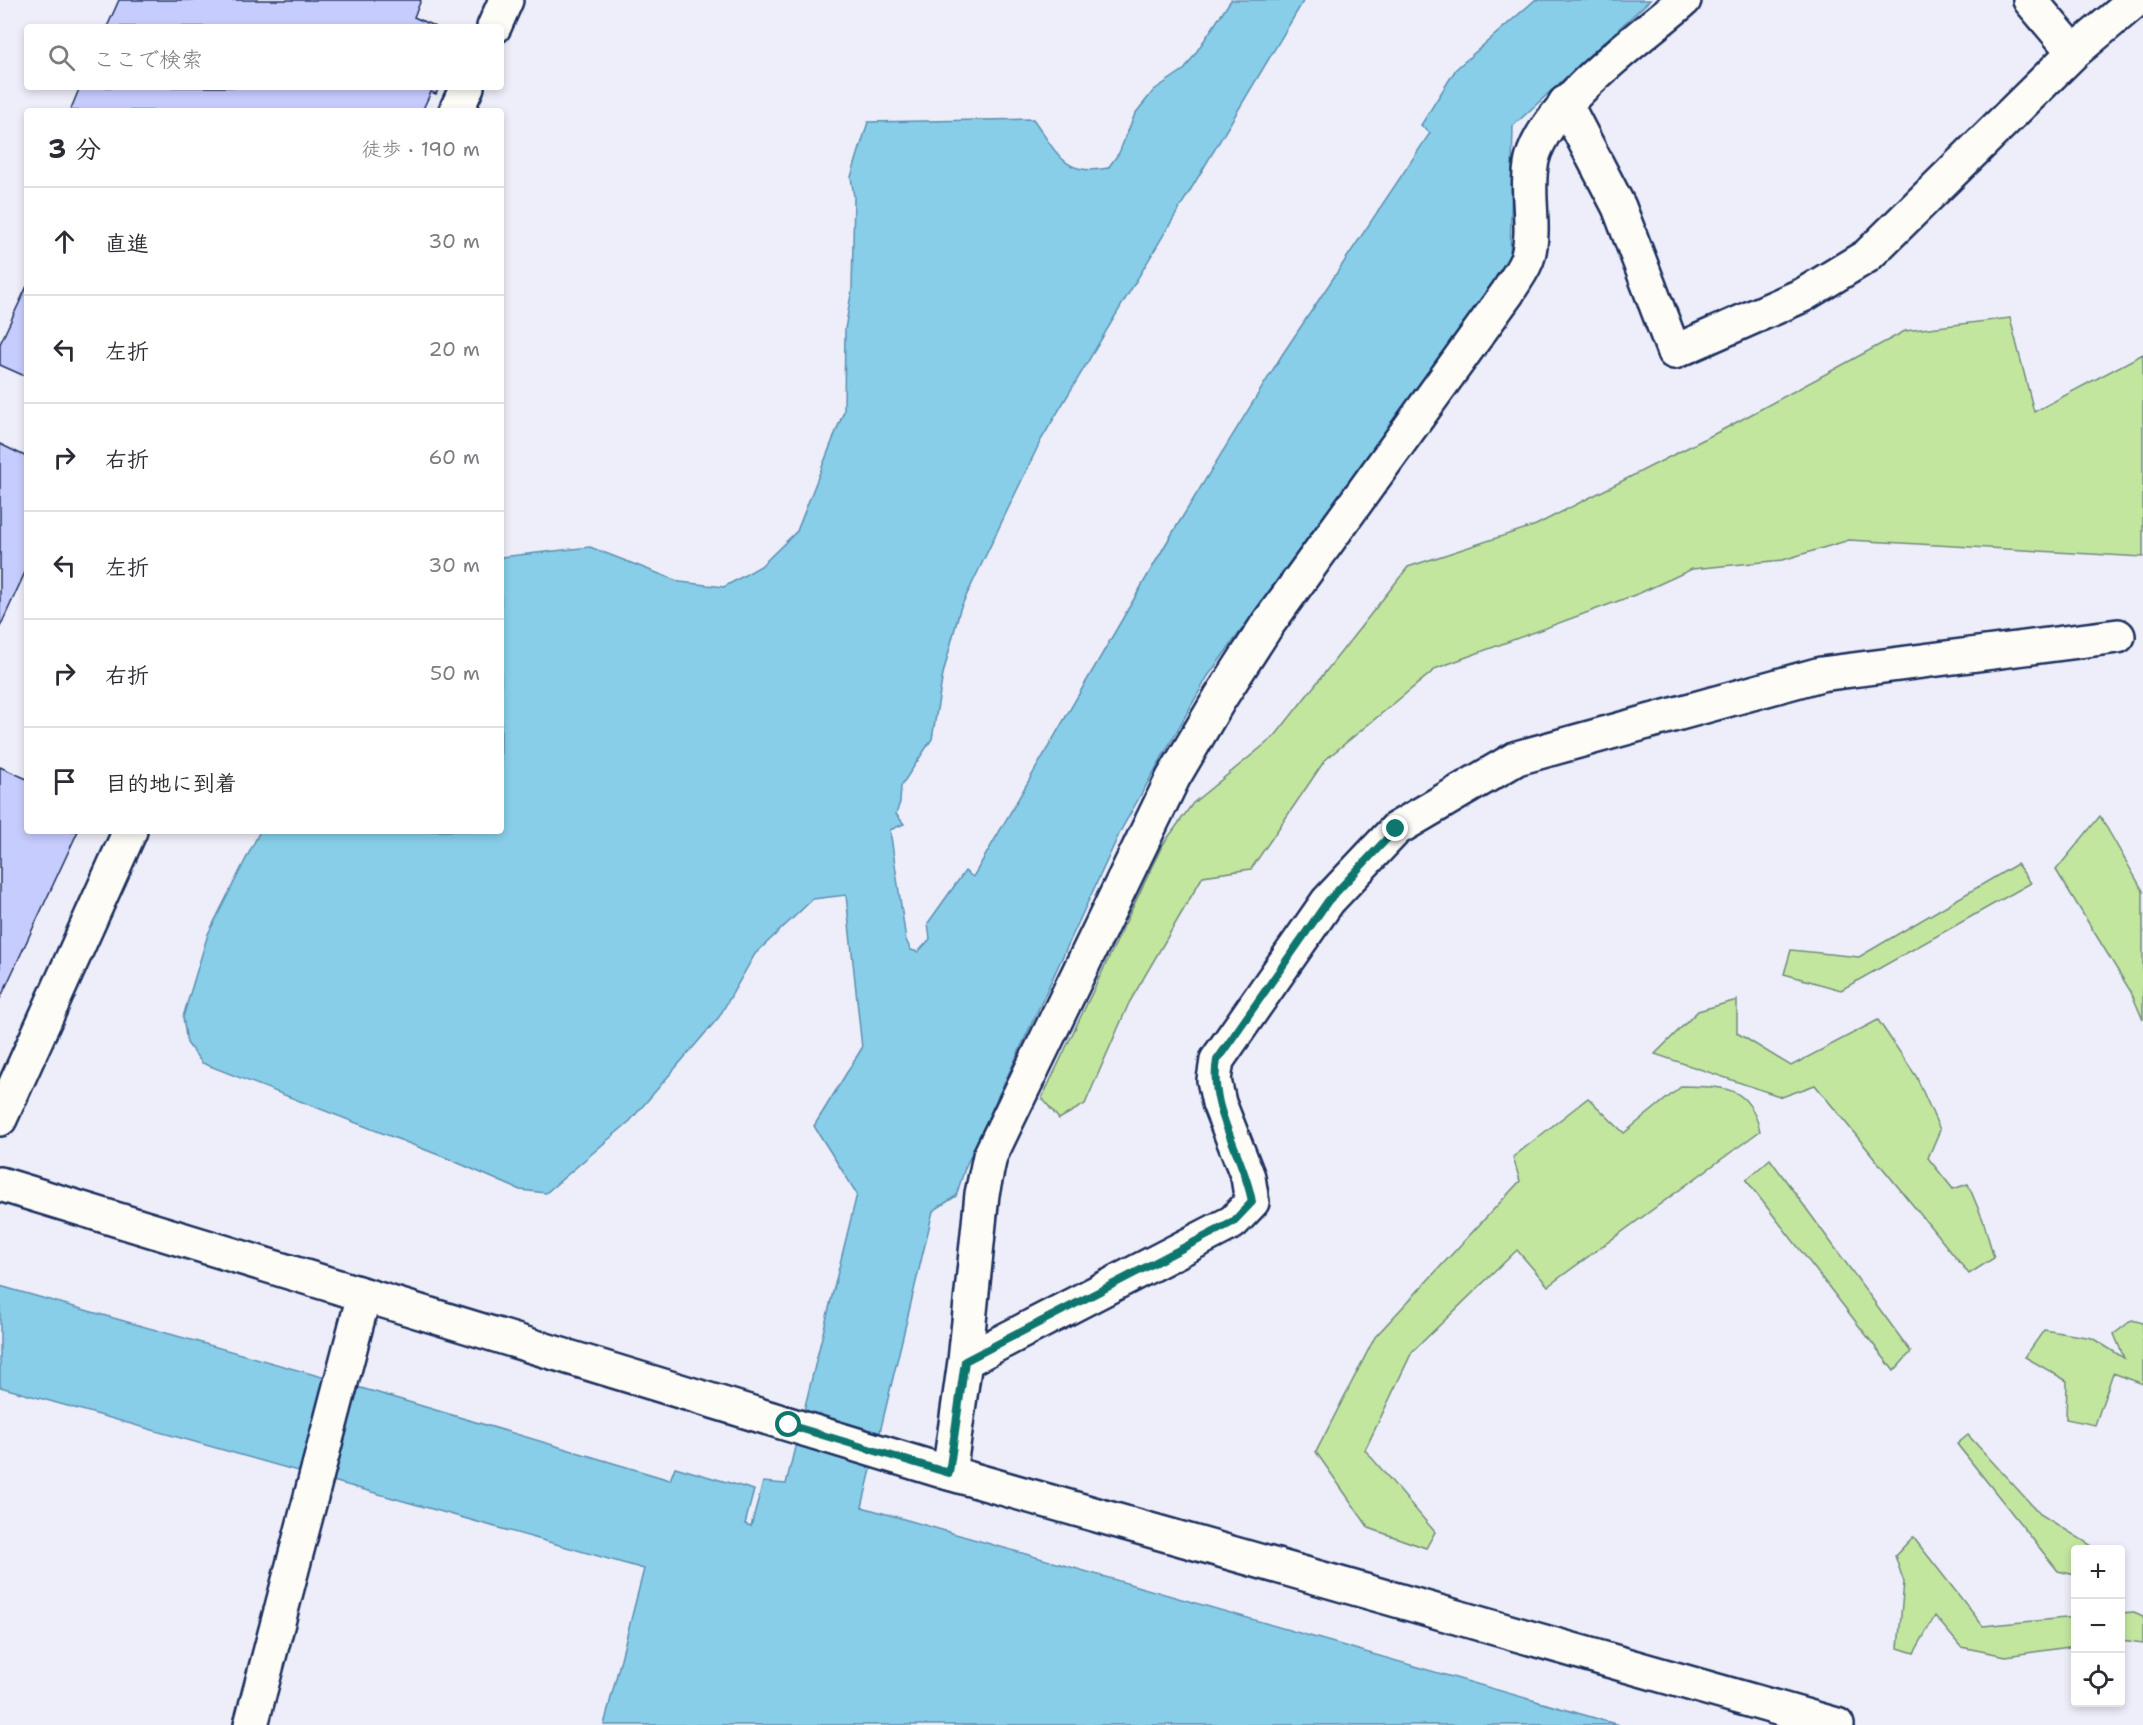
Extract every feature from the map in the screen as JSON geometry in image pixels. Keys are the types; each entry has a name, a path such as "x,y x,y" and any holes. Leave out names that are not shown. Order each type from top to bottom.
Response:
{"street":[{"path":"495,24 506,0"},
{"path":"949,1473 965,1361 982,1194 990,1156 1173,778 1220,698 1267,625 1508,292 1528,258 1531,230 1532,162 1540,137 1565,103 1684,0"},
{"path":"2030,0 2074,52"},
{"path":"1565,103 1619,207 1674,352 1803,295 1867,256 2074,52 2136,0"},
{"path":"457,108 466,90"},
{"path":"965,1361 1233,1222 1252,1202 1248,1177 1219,1103 1214,1080 1217,1060 1328,901 1396,829 1517,758 1809,677 2118,636"},
{"path":"0,1119 129,834"},
{"path":"0,1184 949,1473 1837,1725"},
{"path":"251,1725 364,1296"}],"green space":[{"path":"2010,318 2034,412 2143,354 2143,557 1849,540 1783,560 1692,569 1640,593 1437,668 1325,760 1251,869 1203,876 1129,1003 1085,1104 1059,1119 1042,1098 1162,846 1193,803 1275,736 1408,567 1536,525 1724,429 1905,331"},
{"path":"2100,816 2143,891 2143,1020 2131,992 2056,870"},
{"path":"2017,864 2031,883 1841,990 1784,974 1791,950 1859,957"},
{"path":"1737,1000 1737,1033 1791,1066 1878,1020 1916,1076 1940,1130 1928,1158 1953,1189 1968,1184 1983,1220 1994,1258 1969,1274 1815,1085 1782,1097 1655,1054 1698,1011"},
{"path":"1682,1086 1722,1088 1741,1096 1749,1104 1760,1131 1548,1286 1517,1250 1412,1352 1365,1450 1435,1532 1426,1548 1369,1528 1316,1452 1375,1337 1520,1181 1513,1157 1588,1098 1624,1133"},
{"path":"1770,1159 1911,1352 1894,1371 1746,1180"},
{"path":"2132,1320 2143,1323 2143,1384 2113,1373 2095,1425 2066,1419 2067,1381 2025,1357 2044,1330 2092,1338 2124,1358 2114,1334"},
{"path":"1968,1435 2040,1514 2090,1545 2071,1545 2071,1574 2058,1571 1957,1444"},
{"path":"1913,1537 1983,1626 2071,1617 2071,1647 2006,1656 1961,1647 1935,1616 1914,1653 1898,1648 1904,1582 1895,1556"},
{"path":"2134,1612 2143,1616 2143,1643 2125,1641 2125,1613"}],"water":[{"path":"1231,0 1304,0 1041,440 960,609 943,674 932,739 901,786 900,802 896,814 904,824 890,830 906,940 911,950 918,952 930,939 928,923 965,871 973,877 1167,542 1282,355 1430,133 1421,125 1456,69 1535,0 1650,0 1513,126 1510,260 1208,676 1121,830 965,1168 956,1196 933,1211 862,1507 1619,1725 604,1725 644,1569 0,1387 0,1286 375,1392 670,1480 675,1467 754,1490 745,1524 751,1526 763,1482 786,1484 857,1194 814,1126 862,1048 846,895 813,899 755,954 719,1017 630,1121 546,1193 520,1190 449,1159 202,1063 187,1043 183,1017 208,934 258,834 504,834 504,557 590,547 680,582 724,587 761,566 797,531 844,411 845,329 852,289 854,197 851,177 868,122 1033,119 1055,151 1071,165 1093,170 1108,168 1119,153 1135,114 1154,90 1185,69"}],"building":[{"path":"119,0 421,0 414,17 429,24 108,24"},
{"path":"79,90 438,90 436,94 431,92 423,108 71,108"},
{"path":"24,292 24,376 0,365 0,344"},
{"path":"0,444 24,456 24,575 0,627"},
{"path":"0,767 24,778 24,834 77,834 0,999"}],"route":[{"path":"789,1425 949,1473 965,1361 1233,1222 1252,1202 1248,1177 1219,1103 1214,1080 1217,1060 1328,901 1396,829"}]}
